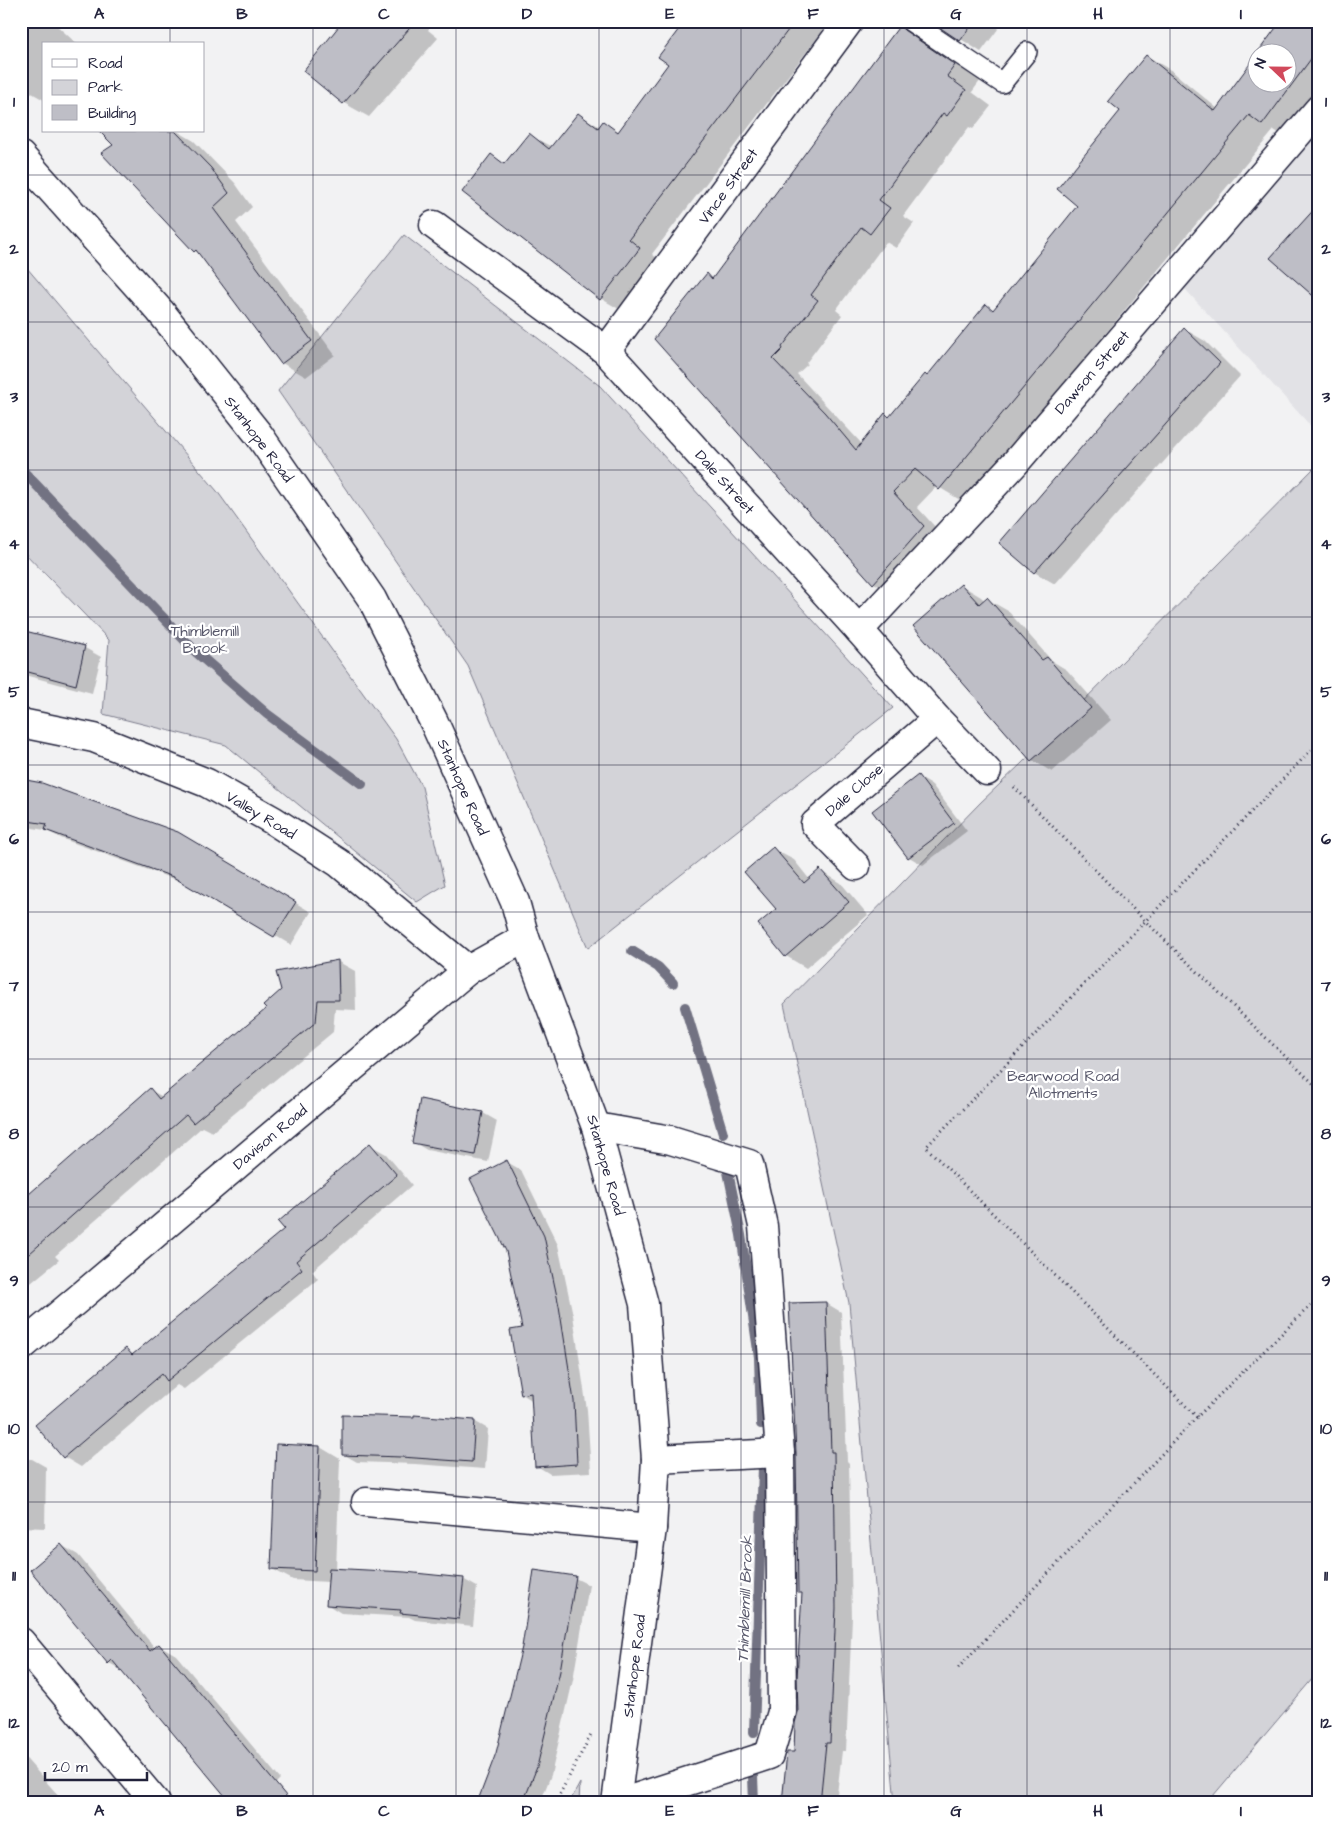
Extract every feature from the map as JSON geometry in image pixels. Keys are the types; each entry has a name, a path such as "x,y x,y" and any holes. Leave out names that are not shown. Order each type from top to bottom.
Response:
{"street":[{"name":"Vince Street","path":"606,351 849,21"},
{"name":"Dawson Street","path":"859,630 1016,462 1319,109"},
{"name":"Stanhope Road","path":"21,156 160,312 259,436 372,600 434,722 515,902 526,938 596,1127 644,1304 656,1459 652,1528 625,1733 618,1803"},
{"name":"Dale Street","path":"434,225 606,351 859,630 937,719 988,771"},
{"name":"Dale Close","path":"856,866 815,824 937,719"},
{"name":"Valley Road","path":"21,723 94,738 207,783 274,821 338,864 468,970"},
{"name":"Davison Road","path":"21,1347 468,970 526,938"},
{"path":"596,1127 671,1140 749,1164 763,1226 780,1453 782,1712 769,1755 618,1803"},
{"path":"656,1459 780,1453"},
{"path":"366,1502 652,1528"},
{"path":"21,1642 156,1803"}],"lane":[{"path":"910,21 1002,83 1028,52"}],"path":[{"path":"1196,1418 926,1147 1319,742"},
{"path":"1012,784 1145,921 1319,1089"},
{"path":"958,1668 1196,1418 1319,1297"},
{"path":"555,1803 594,1731 625,1733"}],"shaded area":[{"path":"1319,109 1319,435 1174,277"}],"green space":[{"path":"404,235 600,386 893,708 588,948 468,666 278,391"},
{"name":"Thimblemill Brook","path":"21,261 217,491 396,739 422,787 445,885 417,902 226,745 103,714 109,640 21,549"},
{"name":"Bearwood Road Allotments","path":"1319,463 1319,1671 1207,1803 895,1803 849,1303 784,1004 980,803"},
{"path":"580,1783 579,1803 569,1803"}],"building":[{"path":"343,21 416,21 343,104 303,71"},
{"path":"685,21 795,21 629,239 640,248 600,300 462,192 491,154 504,164 529,133 549,149 578,113 598,128 603,121 618,132 668,64 658,57"},
{"path":"930,21 975,21 960,41"},
{"path":"1281,21 1319,21 1319,48 1298,76 1298,42 1265,42"},
{"path":"900,25 904,30 955,65 947,76 966,90 947,116 943,113 879,200 890,208 870,234 861,227 811,295 818,300 782,347 783,349 773,359 825,413 856,450 885,413 889,417 925,374 927,376 986,304 993,310 1077,206 1057,189 1120,111 1108,101 1146,55 1215,111 1248,66 1248,92 1286,92 1262,125 1249,115 939,490 915,469 893,492 924,526 873,584 654,339 707,273 712,279"},
{"path":"100,132 176,132 211,168 229,193 213,208 312,341 281,364 196,250 194,252 101,153 113,145"},
{"path":"1319,204 1319,301 1270,258"},
{"path":"1184,328 1220,363 1034,573 999,543"},
{"path":"961,584 979,604 987,597 1042,660 1047,657 1091,708 1031,761 913,626"},
{"path":"21,630 85,646 76,685 21,670"},
{"path":"918,775 954,823 908,858 872,811"},
{"path":"21,779 42,783 178,832 296,902 274,937 173,877 45,830 47,824 21,820"},
{"path":"773,847 804,883 820,869 849,902 785,957 758,924 776,909 744,872"},
{"path":"338,960 339,1000 318,1000 316,1022 193,1123 186,1115 21,1261 21,1201 150,1088 159,1099 266,1009 263,1006 281,990 276,972"},
{"path":"420,1099 483,1112 475,1155 412,1143"},
{"path":"370,1143 397,1175 296,1261 302,1269 167,1381 162,1374 63,1458 35,1425 126,1348 132,1355 284,1229 278,1222"},
{"path":"507,1160 544,1236 559,1306 574,1401 577,1464 535,1467 531,1393 521,1395 510,1330 522,1328 506,1251 470,1179"},
{"path":"826,1302 831,1452 834,1452 836,1608 830,1743 826,1743 820,1803 782,1803 787,1752 794,1752 795,1723 798,1712 797,1678 802,1593 798,1593 796,1453 789,1303"},
{"path":"342,1415 414,1417 414,1415 475,1420 472,1462 342,1455"},
{"path":"276,1444 320,1446 315,1571 271,1569"},
{"path":"61,1544 150,1651 159,1644 292,1803 231,1803 112,1660 108,1664 30,1570"},
{"path":"329,1568 405,1572 464,1578 459,1619 400,1613 401,1610 326,1605"},
{"path":"534,1570 576,1576 560,1671 537,1767 523,1803 477,1803 496,1753 522,1647"}],"waterway":[{"name":"Thimblemill Brook","path":"21,469 197,653 267,714 362,784"},
{"name":"Thimblemill Brook","path":"632,951 658,967 673,983"},
{"name":"Thimblemill Brook","path":"685,1007 723,1133"},
{"name":"Thimblemill Brook","path":"728,1172 741,1235 759,1357 761,1424"},
{"name":"Thimblemill Brook","path":"754,1732 763,1467"},
{"name":"Thimblemill Brook","path":"753,1776 754,1803"}]}
